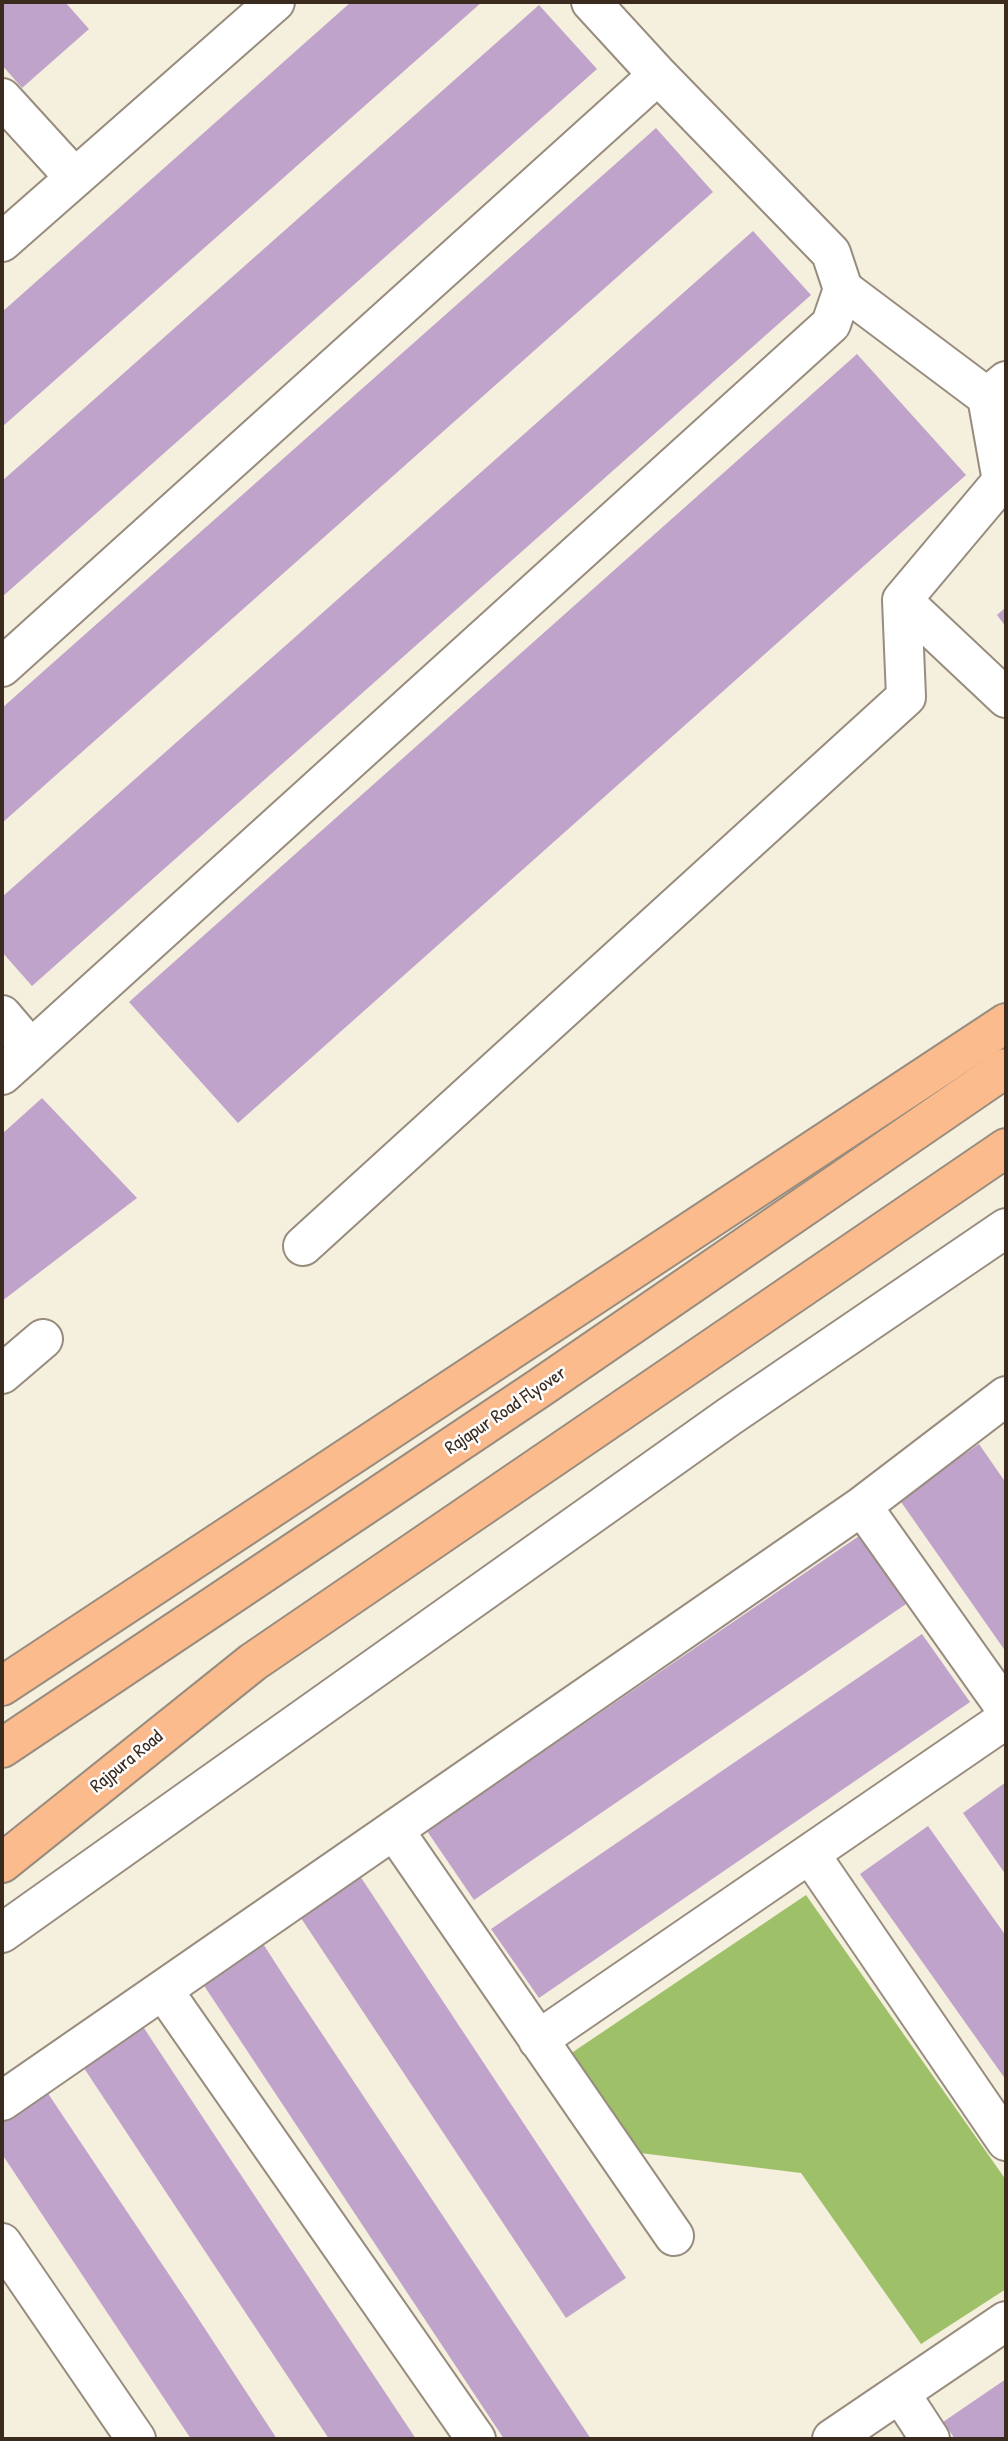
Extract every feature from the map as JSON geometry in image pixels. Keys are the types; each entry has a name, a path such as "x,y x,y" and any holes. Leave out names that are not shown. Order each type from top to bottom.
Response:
{"main road":[{"path":"2,1686 1006,1023"},
{"name":"Rajapur Road Flyover","path":"2,1748 541,1388 1006,1068"},
{"name":"Rajpura Road","path":"2,1863 253,1661 1006,1148"}],"street":[{"path":"2,242 275,2"},
{"path":"2,1075 831,324 842,289 831,253 591,2"},
{"path":"2,667 658,75"},
{"path":"2,98 75,178"},
{"path":"303,1246 906,697 902,600 1002,481 997,389 842,289"},
{"path":"902,600 1006,698"},
{"path":"2,1015 31,1049"},
{"path":"2,1933 730,1416 1006,1228"},
{"path":"2,1374 43,1339"},
{"path":"2,2101 862,1506 1006,1396"},
{"path":"862,1506 1006,1709"},
{"path":"538,2040 1006,1719"},
{"path":"394,1830 674,2236"},
{"path":"810,1854 1006,2141"},
{"path":"163,1990 476,2439"},
{"path":"2,2243 136,2439"},
{"path":"832,2439 1006,2321"},
{"path":"900,2393 930,2439"}],"green space":[{"path":"806,1895 1006,2180 1006,2289 921,2344 801,2173 632,2152 567,2056"}],"building":[{"path":"2,2 65,2 89,29 22,88 2,65"},
{"path":"351,2 482,2 2,427 2,312"},
{"path":"539,5 597,69 2,597 2,481"},
{"path":"656,128 713,192 2,823 2,708"},
{"path":"753,231 811,295 32,986 2,952 2,897"},
{"path":"857,354 966,475 238,1123 129,1002"},
{"path":"1006,607 1006,627 997,615"},
{"path":"42,1098 137,1198 2,1301 2,1134"},
{"path":"979,1444 1006,1483 1006,1652 899,1499"},
{"path":"859,1536 906,1604 474,1900 427,1831"},
{"path":"922,1634 970,1702 539,1998 491,1929"},
{"path":"1006,1782 1006,1875 963,1813"},
{"path":"928,1826 1006,1936 1006,2080 860,1874"},
{"path":"360,1876 626,2278 566,2318 299,1915"},
{"path":"258,1936 591,2439 504,2439 197,1975"},
{"path":"138,2019 416,2439 329,2439 78,2059"},
{"path":"43,2086 277,2439 191,2439 2,2154 2,2113"},
{"path":"1006,2379 1006,2439 955,2439 943,2422"}]}
